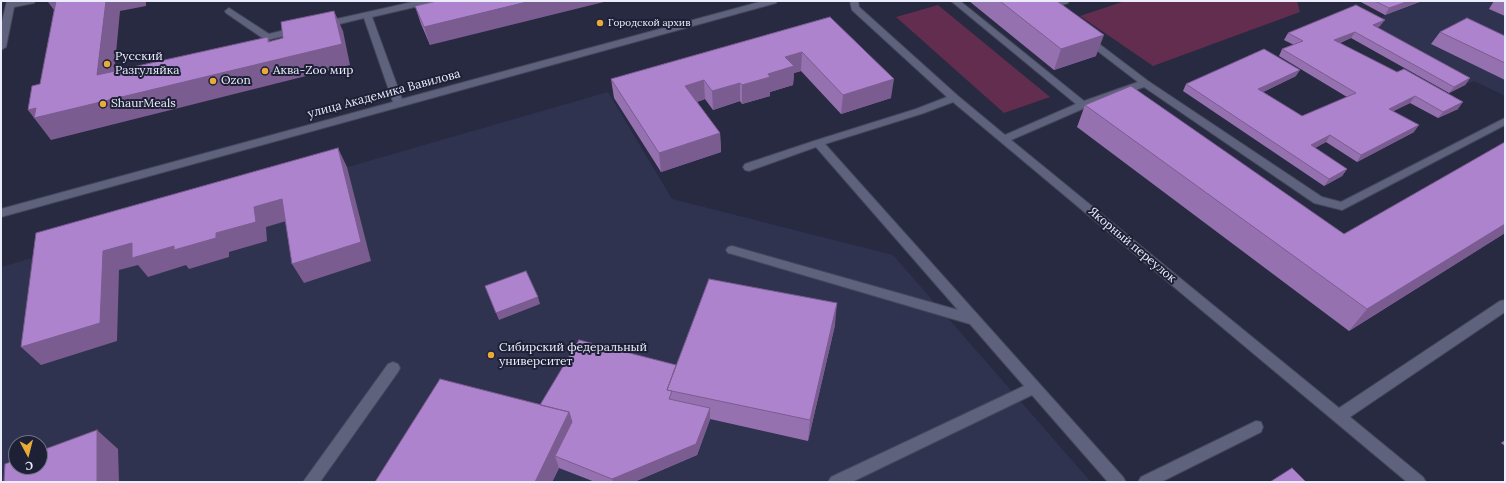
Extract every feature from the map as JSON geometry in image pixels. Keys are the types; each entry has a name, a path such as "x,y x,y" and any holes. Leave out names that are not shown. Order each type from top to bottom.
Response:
{"street":[{"path":"1,47 10,3 30,1"},
{"path":"229,11 267,37 429,1"},
{"name":"улица Академика Вавилова","path":"1,213 773,1"},
{"name":"Якорный переулок","path":"854,1 855,8 954,98 1418,482"},
{"path":"955,1 1083,105"},
{"path":"1057,17 1045,8 1065,1"},
{"path":"367,15 399,104"},
{"path":"1081,34 1145,83 1318,200 1342,206 1505,120"},
{"path":"1004,139 1083,105 1145,83"},
{"path":"749,167 818,143 920,111 954,98"},
{"path":"818,143 1118,482"},
{"path":"732,250 976,320"},
{"path":"1338,417 1505,305"},
{"path":"311,482 393,368"},
{"path":"836,482 1034,388"},
{"path":"1146,482 1256,427"}],"shaded area":[{"path":"1125,1 1297,1 1300,12 1153,66 1080,16"},
{"path":"1422,1 1505,1 1505,96 1474,81 1465,85 1369,32 1380,18 1385,15"},
{"path":"938,5 1050,97 1004,113 896,17"},
{"name":"Сибирский федеральный университет","path":"608,92 672,199 893,255 1091,482 1,482 1,267"}],"building":[{"path":"56,1 106,1 97,75 268,37 268,42 283,38 281,22 334,11 342,44 34,118 36,108 28,110 32,86 40,84"},
{"path":"437,1 531,1 424,27 415,6"},
{"path":"1000,1 1057,1 1104,35 1061,49"},
{"path":"1375,1 1409,1 1389,8"},
{"path":"1356,5 1385,20 1373,25 1470,78 1454,87 1355,32 1334,40 1397,72 1404,69 1463,102 1443,112 1415,96 1389,109 1419,125 1361,155 1330,135 1311,145 1347,169 1329,179 1186,84 1264,49 1300,70 1258,89 1302,116 1356,93 1282,49 1303,41 1288,33"},
{"path":"830,17 894,79 843,95 802,52 785,57 794,66 768,74 770,77 742,85 740,83 712,91 704,80 685,86 720,133 659,153 611,79"},
{"path":"1467,18 1505,36 1505,63 1440,32"},
{"path":"1131,86 1344,234 1505,142 1505,224 1367,309 1085,105"},
{"path":"338,148 361,242 292,264 282,199 254,207 256,222 216,233 216,238 174,250 174,246 132,258 132,243 103,251 100,323 21,347 36,233"},
{"path":"526,271 538,297 496,313 485,286"},
{"path":"709,279 837,303 810,420 667,390"},
{"path":"579,340 676,365 667,390 672,391 669,399 710,408 696,444 612,479 555,456 572,422 569,412 540,405"},
{"path":"440,379 569,412 535,482 375,482"},
{"path":"97,430 97,482 4,482 5,464 8,463 8,475 48,475 48,448"},
{"path":"1292,468 1306,482 1270,482"}],"place":[{"name":"Городской архив","path":"600,23"},
{"name":"Русский Разгуляйка","path":"107,64"},
{"name":"Аква-Zoo мир","path":"265,71"},
{"name":"Ozon","path":"213,81"},
{"name":"ShаurMeals","path":"103,104"},
{"name":"Сибирский федеральный университет","path":"491,355"}]}
